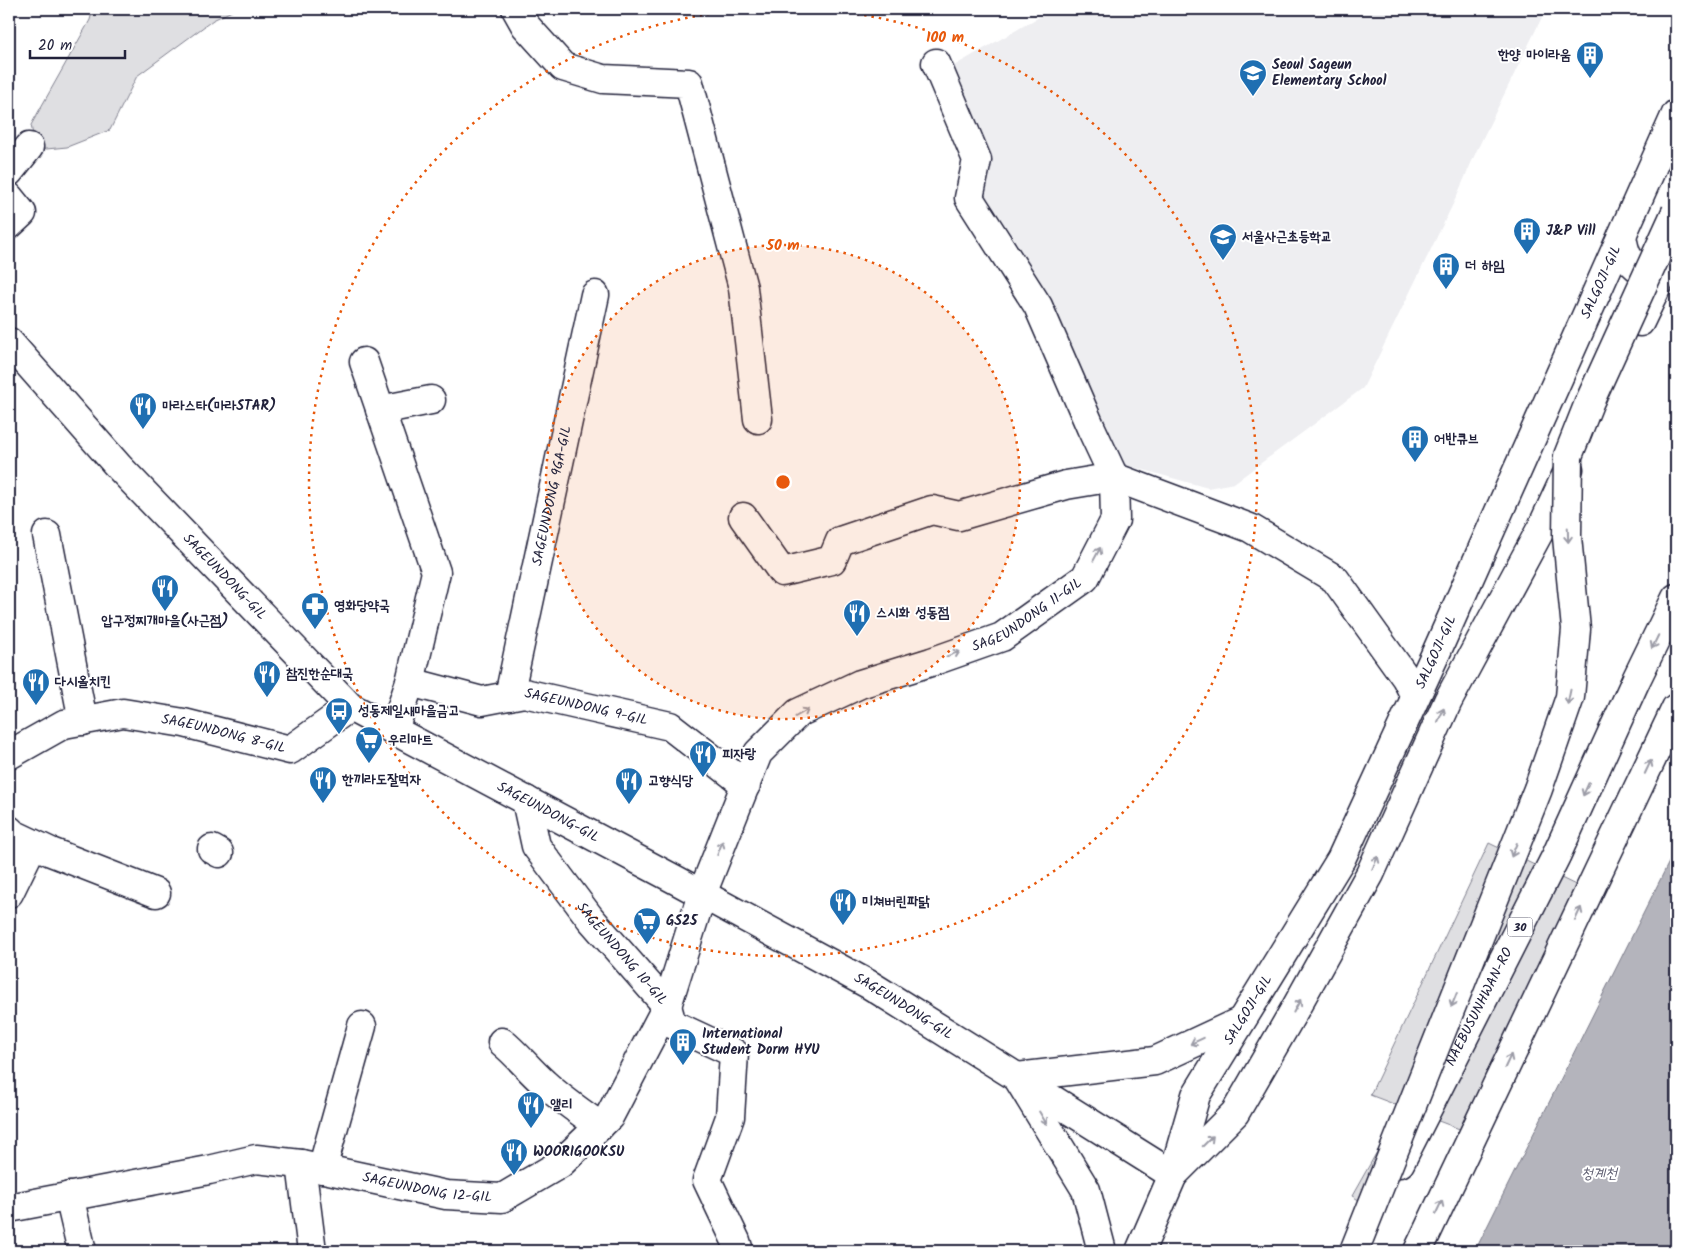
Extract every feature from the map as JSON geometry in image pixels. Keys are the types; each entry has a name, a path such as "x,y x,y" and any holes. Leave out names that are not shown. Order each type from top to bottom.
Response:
{"main road":[{"path":"516,9 526,25 564,67 603,79 689,83 743,288 758,419"},
{"name":"SAGEUNDONG 11-GIL","path":"702,894 758,753 798,714 860,684 1002,637 1085,578 1115,520 1114,477 1038,306 969,198 977,160 936,63"},
{"name":"SALGOJI-GIL","path":"1140,1251 1173,1175 1196,1095 1341,859 1676,114"},
{"path":"9,172 29,147"},
{"path":"9,197 22,212 9,225"},
{"path":"1354,1251 1538,789 1570,697 1576,629 1567,537 1568,456 1589,403 1676,212"},
{"path":"1622,236 1624,250 1631,264 1642,271 1658,268 1674,253"},
{"name":"SALGOJI-GIL","path":"1173,1175 1235,1113 1370,874 1448,701 1543,525 1674,253"},
{"name":"SAGEUNDONG 9GA-GIL","path":"509,696 595,295"},
{"name":"SAGEUNDONG-GIL","path":"9,342 119,467 350,706 870,985 1173,1175"},
{"path":"364,362 436,572 410,682 394,730"},
{"path":"380,410 431,400"},
{"path":"743,517 782,572 832,560 840,541 932,510 959,516 1066,485 1114,477 1250,528 1335,579 1406,678 1415,696"},
{"path":"47,535 83,720"},
{"name":"NAEBUSUNHWAN-RO","path":"1354,1251 1556,856 1636,680 1676,598"},
{"name":"SAGEUNDONG 9-GIL","path":"410,682 482,701 524,693 670,726 746,784"},
{"name":"SAGEUNDONG 8-GIL","path":"9,755 64,724 123,713 184,724 290,750 350,706"},
{"path":"1418,1251 1676,708"},
{"name":"SAGEUNDONG 10-GIL","path":"526,800 536,846 590,918 667,1006 672,1024 734,1053 730,1117 707,1180 739,1251"},
{"path":"9,830 51,852 156,893"},
{"path":"9,893 33,844"},
{"name":"SAGEUNDONG 12-GIL","path":"9,1208 209,1170 256,1159 311,1167 446,1196 502,1198 560,1164 609,1117 667,1006 702,894"},
{"path":"1102,1251 1086,1190 1017,1076 1155,1062 1241,1021"},
{"path":"312,1251 311,1167 362,1026"},
{"path":"502,1042 543,1082 600,1126"},
{"path":"69,1196 82,1251"}],"shaded area":[{"path":"93,9 236,9 213,20 137,76 110,130 67,147 36,150 31,125 90,20"},
{"name":"서울사근초등학교","path":"1053,9 1546,9 1363,388 1234,483 1208,488 1119,463 979,193 952,67"},
{"path":"1489,843 1588,891 1470,1133 1370,1095"},
{"path":"1378,1150 1399,1162 1372,1208 1352,1196"}],"water":[{"name":"청계천","path":"1676,848 1676,1240 1671,1251 1475,1251"}],"place":[{"name":"한양 마이라움","path":"1590,79"},
{"name":"Seoul Sageun Elementary School","path":"1253,97"},
{"name":"J&P Vill","path":"1527,255"},
{"name":"서울사근초등학교","path":"1223,261"},
{"name":"더 하임","path":"1446,290"},
{"name":"마라스타(마라STAR)","path":"143,430"},
{"name":"어반큐브","path":"1415,463"},
{"name":"압구정찌개마을(사근점)","path":"165,612"},
{"name":"영화당약국","path":"315,630"},
{"name":"스시화 성동점","path":"857,637"},
{"name":"참진한순대국","path":"267,698"},
{"name":"다시올치킨","path":"36,706"},
{"name":"성동제일새마을금고","path":"339,735"},
{"name":"우리마트","path":"369,764"},
{"name":"피자랑","path":"703,778"},
{"name":"한끼라도잘먹자","path":"323,804"},
{"name":"고향식당","path":"629,805"},
{"name":"미쳐버린파닭","path":"843,926"},
{"name":"GS25","path":"647,945"},
{"name":"International Student Dorm HYU","path":"683,1066"},
{"name":"앨리","path":"531,1129"},
{"name":"WOORIGOOKSU","path":"514,1176"}]}
